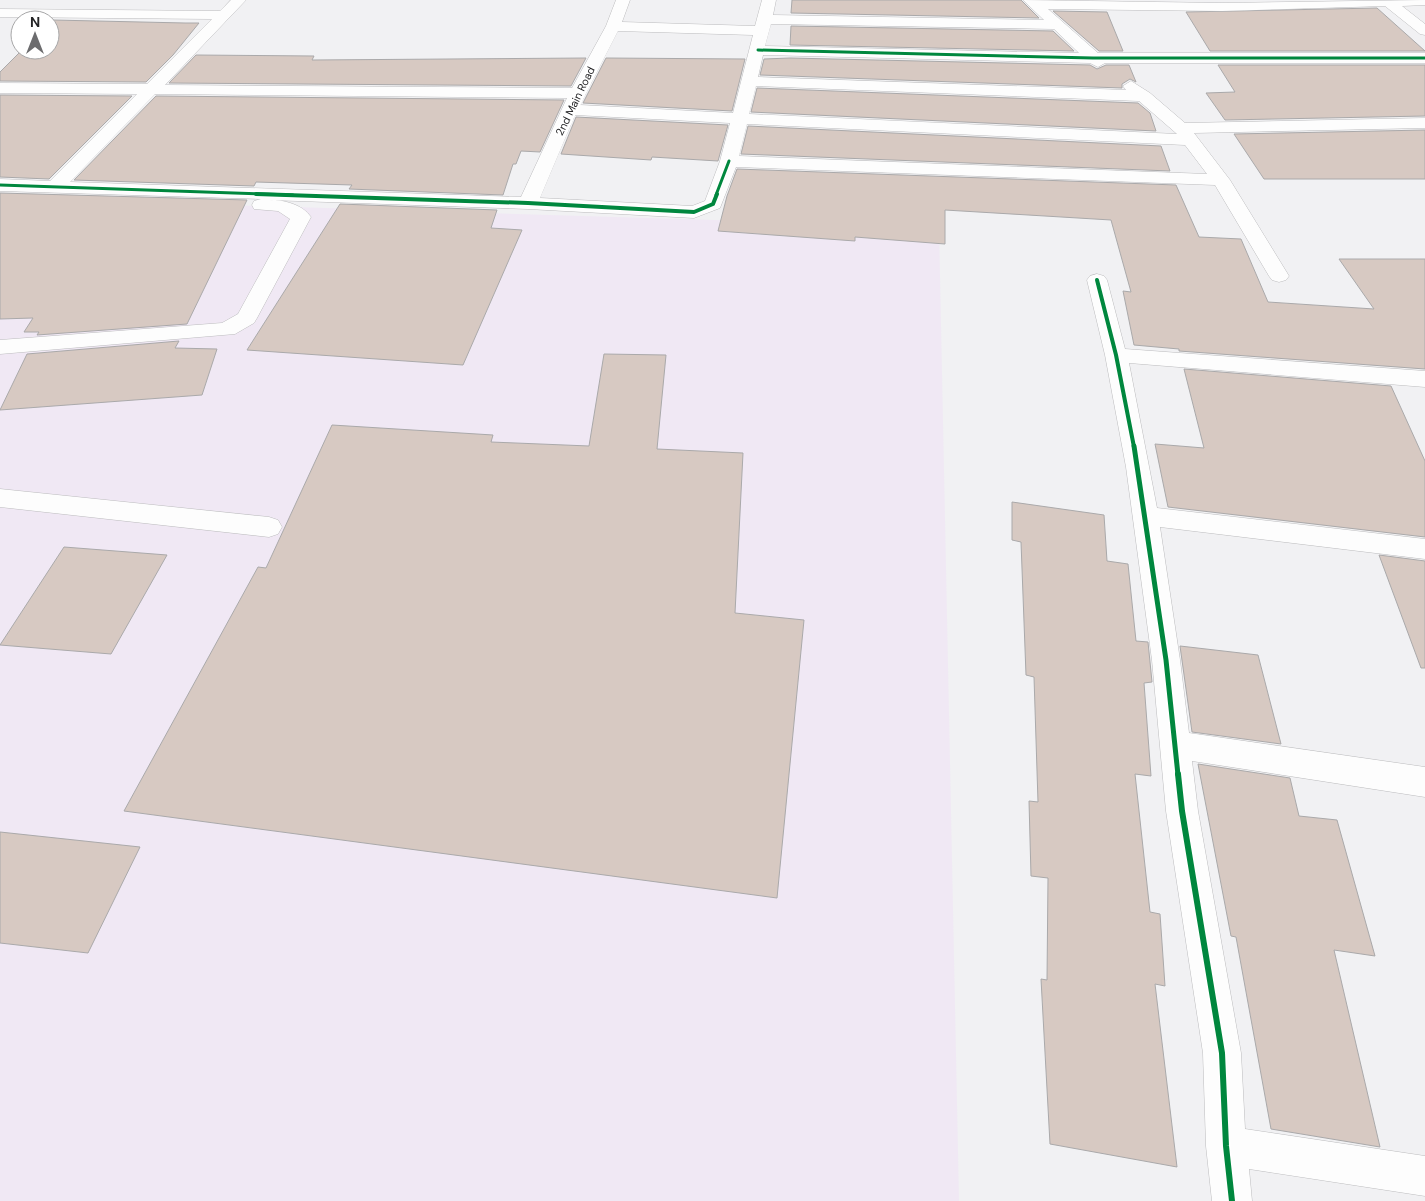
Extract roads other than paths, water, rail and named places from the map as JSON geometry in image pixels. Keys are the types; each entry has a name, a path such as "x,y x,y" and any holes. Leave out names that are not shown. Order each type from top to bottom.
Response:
{"street":[{"path":"56,186 153,90 238,0"},
{"name":"2nd Main Road","path":"528,203 577,93 613,26 623,0"},
{"path":"0,185 528,203 685,212 701,210 712,204 729,162 769,0"},
{"path":"1032,2 1097,2 1222,7 1425,0"},
{"path":"1032,2 1093,58 1144,96 1186,134 1220,180 1279,276"},
{"path":"1388,2 1425,31"},
{"path":"0,13 224,15"},
{"path":"613,26 1056,25"},
{"path":"758,50 1093,58 1425,58"},
{"path":"749,81 1144,96"},
{"path":"0,88 577,93"},
{"path":"570,110 1186,134 1425,123"},
{"path":"729,162 1220,180"},
{"path":"0,190 282,206 301,217 246,318 227,329 0,347"},
{"path":"1098,280 1116,355 1144,516 1166,660 1182,810 1222,1053 1226,1146 1232,1201"},
{"path":"1116,355 1425,379"},
{"path":"0,498 268,527"},
{"path":"1144,516 1425,549"},
{"path":"1175,745 1425,782"},
{"path":"1226,1146 1425,1176"}]}
